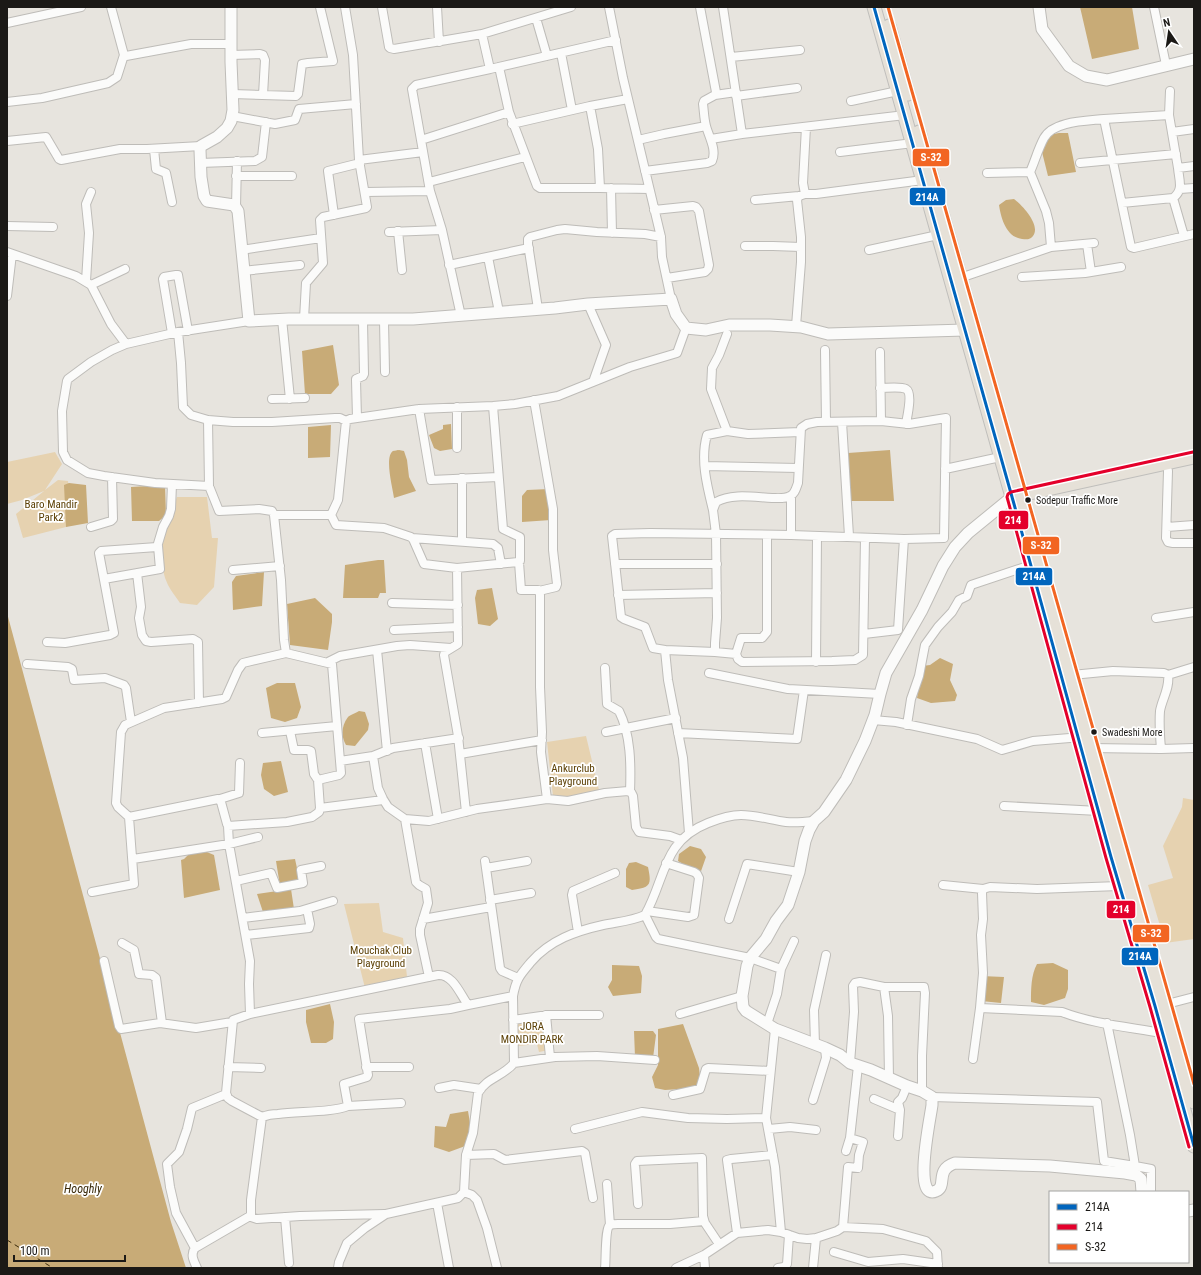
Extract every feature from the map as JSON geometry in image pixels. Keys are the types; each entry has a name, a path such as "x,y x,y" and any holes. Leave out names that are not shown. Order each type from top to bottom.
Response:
{"main road":[{"path":"874,7 965,330 1005,456"},
{"path":"884,7 960,278 1031,565 1167,1004 1194,1102"},
{"path":"1016,500 1194,457"},
{"path":"1016,500 1194,465"},
{"path":"1016,500 1072,675 1099,811 1119,886 1194,1146"}],"street":[{"path":"7,23 81,7"},
{"path":"7,102 46,97 108,83 117,78 124,55 112,7"},
{"path":"7,141 46,136 60,160 120,149 154,149 201,146 222,133 231,121 233,110 231,7"},
{"path":"232,94 296,96 298,94 302,64 308,62 333,61 320,7"},
{"path":"304,319 306,283 323,263 320,220 322,218 366,208 366,192 360,161 353,55 345,7"},
{"path":"382,7 390,48 400,49 482,34 571,7"},
{"path":"437,7 439,42"},
{"path":"609,7 628,99 661,237 662,257 671,299 676,314 686,328 706,330 729,325 796,326 828,334 965,330"},
{"path":"700,7 715,95"},
{"path":"723,7 742,134"},
{"path":"1039,7 1042,29 1069,66 1086,76 1106,80 1194,59"},
{"path":"1154,7 1166,66"},
{"path":"536,18 547,56"},
{"path":"482,34 490,68"},
{"path":"461,316 442,230 430,191 412,89 416,85 616,40"},
{"path":"124,55 127,56 191,44 260,54 263,55 265,60 263,95"},
{"path":"731,57 800,50"},
{"path":"561,53 572,110"},
{"path":"499,67 512,124 535,184 538,187 649,189"},
{"path":"645,171 707,163 712,161 714,157 711,139 706,126 703,104 704,101 715,95 797,88"},
{"path":"851,101 898,91"},
{"path":"1122,203 1173,198 1180,190 1176,154 1169,115 1170,91"},
{"path":"512,124 628,99"},
{"path":"232,116 281,124 294,121 299,109 356,104"},
{"path":"590,106 598,149 600,188"},
{"path":"421,140 509,112"},
{"path":"711,139 905,115"},
{"path":"1051,247 1049,223 1046,211 1030,172 1044,137 1050,130 1061,125 1104,119 1169,115"},
{"path":"1104,119 1131,247 1134,248 1194,234"},
{"path":"200,163 255,161 262,157 266,122"},
{"path":"638,140 706,126"},
{"path":"796,326 800,286 801,248 797,200 802,195 806,128"},
{"path":"1172,132 1194,128"},
{"path":"840,152 913,143"},
{"path":"201,146 200,163 204,196 207,201 234,205 236,207"},
{"path":"154,149 156,169 166,173 172,202"},
{"path":"334,215 328,171 360,161 423,152"},
{"path":"1080,163 1176,154"},
{"path":"429,182 525,156"},
{"path":"237,161 236,207 238,211 249,321"},
{"path":"1178,168 1194,166"},
{"path":"987,173 1030,172"},
{"path":"236,176 292,176"},
{"path":"755,200 816,194 923,180"},
{"path":"611,188 612,233"},
{"path":"1180,190 1194,188"},
{"path":"366,192 430,191"},
{"path":"91,192 86,204 89,233 88,283 111,324 126,344"},
{"path":"1173,198 1184,236"},
{"path":"654,210 693,206 699,211 709,265 708,269 705,272 667,278"},
{"path":"7,226 54,228"},
{"path":"538,309 528,241 530,237 565,229 645,234 661,237"},
{"path":"389,232 442,230"},
{"path":"398,231 402,270"},
{"path":"869,250 938,235"},
{"path":"241,250 321,238"},
{"path":"960,278 1051,247 1090,244 1091,272"},
{"path":"745,246 801,248"},
{"path":"449,265 529,248"},
{"path":"7,296 9,253 76,276 88,283"},
{"path":"488,256 499,312"},
{"path":"243,271 300,265"},
{"path":"1022,276 1091,272 1121,267"},
{"path":"88,283 125,269"},
{"path":"188,331 178,275 164,277 163,279 181,363 183,407 191,415 208,420 233,422 272,422 335,418 340,418 346,421 419,409 493,406 558,396 630,367 677,353 686,328"},
{"path":"209,486 155,483 88,473 66,460 63,452 62,411 68,379 96,359 126,344 175,333 249,321 304,319 384,320 461,316 588,304 671,299"},
{"path":"588,304 606,345 593,382"},
{"path":"282,320 290,399"},
{"path":"357,418 356,379 364,374 363,320"},
{"path":"384,320 385,372"},
{"path":"727,334 712,368 711,389 727,431"},
{"path":"825,350 826,422"},
{"path":"880,352 881,421"},
{"path":"880,388 905,388 908,391 910,396 906,424"},
{"path":"272,399 305,398"},
{"path":"493,406 503,529 520,537 519,562 521,590 539,591 556,587 557,584 553,550 553,509 534,400"},
{"path":"457,408 457,448"},
{"path":"419,409 430,479 498,476"},
{"path":"712,510 716,502 723,498 782,498 791,496 795,492 798,483 800,432 801,428 807,424 826,422 881,421 906,424 946,418 944,538 904,539 849,536 716,534 615,534 612,537 621,618 645,628 653,648 736,654"},
{"path":"208,420 209,486 219,511 259,509 272,511 274,515 282,580 284,640 286,653"},
{"path":"331,515 338,500 346,421"},
{"path":"842,422 849,536"},
{"path":"715,652 717,618 716,534 706,484 704,446 707,435 727,431 748,434 800,432"},
{"path":"945,469 1005,456"},
{"path":"705,466 798,468"},
{"path":"1168,471 1166,538 1168,542 1173,543 1194,543"},
{"path":"91,527 113,519 112,477"},
{"path":"462,478 462,541"},
{"path":"104,579 160,569 158,546 162,529 172,509 172,484"},
{"path":"791,496 792,535"},
{"path":"1016,500 978,524 955,547 943,566 918,617 886,673 873,720 865,741 846,780 824,812 814,821 809,830 805,841 799,872 788,905 776,921 766,940 750,958 747,966 742,996 743,1007 746,1011 771,1026 840,1055 854,1064 922,1091 932,1097 1097,1102 1104,1160 1151,1169 1151,1191"},
{"path":"274,515 331,515"},
{"path":"331,515 336,525 384,528 412,538 493,544 498,548 501,564"},
{"path":"1166,526 1194,525"},
{"path":"767,535 767,632 762,638 741,638 736,654 738,659 742,662 816,662 855,660 863,655 865,538"},
{"path":"816,662 817,536"},
{"path":"412,538 424,564 457,568 519,562"},
{"path":"864,634 898,630 904,539"},
{"path":"48,642 70,643 114,633 99,552 155,548 158,546"},
{"path":"615,564 717,564"},
{"path":"907,724 911,699 919,676 925,645 938,627 952,612 959,600 967,596 971,585 1031,565"},
{"path":"233,570 280,566"},
{"path":"457,568 458,644 445,652 444,655 459,738 466,812"},
{"path":"137,573 141,607 139,618 142,637 146,641 151,642 193,639 198,642 200,703"},
{"path":"539,591 542,732 540,752 547,799"},
{"path":"618,595 717,593"},
{"path":"392,602 458,605"},
{"path":"1156,618 1194,612"},
{"path":"394,630 458,627"},
{"path":"328,662 337,657 410,646 452,648"},
{"path":"377,650 387,750"},
{"path":"665,650 668,680 683,758 689,833"},
{"path":"92,892 134,884 129,817 118,807 116,803 122,732 125,725 158,710 222,699 226,697 238,670 243,663 286,653 332,664 340,774 318,780"},
{"path":"27,664 68,667 72,669 74,680 102,678 124,685 126,688 131,722"},
{"path":"1072,675 1126,671 1164,673 1168,675 1194,667"},
{"path":"605,668 607,704 619,711 625,728 630,764 630,792 633,796 636,827 639,832 670,836 681,840"},
{"path":"710,673 781,688 880,694"},
{"path":"1161,749 1161,710 1168,688 1168,675"},
{"path":"678,733 797,739 804,690"},
{"path":"606,732 676,718"},
{"path":"873,720 907,724 977,739 1002,750 1033,741 1086,743 1161,749 1194,748"},
{"path":"262,734 337,726"},
{"path":"228,826 287,822 307,819 316,815 320,808 318,780 314,774 311,751 294,750 290,731"},
{"path":"340,760 373,756 387,750 459,738"},
{"path":"460,754 542,740"},
{"path":"425,743 438,819"},
{"path":"373,756 378,788 383,800 388,807 405,820 416,821 438,819 466,812 547,799 568,801 605,793 630,792"},
{"path":"129,817 220,799 239,793 240,763"},
{"path":"220,799 222,802 226,824 228,826 229,844 246,935 250,964 250,1014"},
{"path":"320,808 383,800"},
{"path":"1004,806 1099,811"},
{"path":"781,969 750,958 658,938 656,937 646,913 666,863 675,847 689,833 700,826 719,818 740,815 765,817 787,822 801,823 814,821"},
{"path":"405,820 416,882 418,885 426,889 428,902 420,929 420,935 429,977"},
{"path":"132,859 229,844 258,837"},
{"path":"518,978 502,971 500,968 485,864 527,861"},
{"path":"250,1216 254,1219 386,1214 458,1198 464,1192 466,1156 473,1133 478,1093 491,1079 509,1070 514,1063 513,996 518,978 535,957 561,938 578,932 631,920 646,913 688,918 694,915 699,878 698,875 694,872 666,863"},
{"path":"729,920 747,864 799,872"},
{"path":"236,881 271,873 277,888 283,887 303,883 301,870 321,866"},
{"path":"578,932 572,894 573,892 615,873"},
{"path":"943,886 983,889 990,887 1037,889 1119,886"},
{"path":"973,1059 983,973 980,935 983,919 983,889"},
{"path":"423,919 531,892"},
{"path":"243,918 307,909 333,901"},
{"path":"246,935 309,928 310,924 307,909"},
{"path":"781,1232 773,1155 766,1118 770,1071 771,1026 781,969 794,941"},
{"path":"122,943 134,950 139,974 152,975 156,978 162,1023"},
{"path":"813,1100 826,1058 820,1047 814,1010 826,955"},
{"path":"104,961 120,1028 162,1023 193,1028 232,1022"},
{"path":"400,1103 294,1111 262,1117 232,1101 226,1094 232,1022 235,1018 250,1014 442,975 450,978 468,1005"},
{"path":"846,1151 850,1138 854,1064 853,986 855,983 860,982 884,987 924,988 926,993 922,1056 922,1091"},
{"path":"884,987 888,1016 889,1078"},
{"path":"348,1106 344,1084 366,1077 368,1074 358,1021 359,1019 450,1009 513,996"},
{"path":"680,1014 742,996"},
{"path":"1167,1004 1194,998"},
{"path":"980,1008 1062,1012 1072,1016 1162,1033"},
{"path":"513,1020 546,1015 600,1015"},
{"path":"546,1015 550,1057"},
{"path":"1107,1023 1130,1135 1134,1166"},
{"path":"514,1063 550,1057 597,1056 655,1060"},
{"path":"228,1067 261,1068"},
{"path":"366,1067 409,1067"},
{"path":"673,1094 700,1089 706,1069 708,1068 770,1071"},
{"path":"440,1088 454,1085 481,1089"},
{"path":"898,1136 900,1110 898,1102 902,1098 907,1086"},
{"path":"195,1248 176,1213 170,1187 168,1164 179,1152 192,1108 226,1094"},
{"path":"932,1097 923,1166 925,1185 928,1190 932,1192 941,1187 944,1171 948,1166 955,1164 1050,1166 1125,1173 1136,1175 1141,1179 1142,1191"},
{"path":"874,1100 900,1110"},
{"path":"575,1130 642,1112 688,1118 766,1118"},
{"path":"250,1216 262,1117"},
{"path":"769,1129 790,1127 816,1130"},
{"path":"843,1227 848,1167 858,1168 859,1154 863,1142 850,1138"},
{"path":"466,1156 494,1154 504,1160 582,1151 585,1153 593,1198"},
{"path":"737,1233 727,1160 773,1155"},
{"path":"638,1204 635,1164 637,1161 702,1158 704,1221 720,1244"},
{"path":"605,1268 608,1227 610,1225 607,1184"},
{"path":"464,1192 472,1195 477,1200 487,1228 497,1268"},
{"path":"437,1203 449,1268"},
{"path":"338,1268 347,1243 365,1228 386,1214"},
{"path":"197,1268 192,1256 195,1248 250,1216"},
{"path":"285,1217 289,1263"},
{"path":"610,1225 670,1224 704,1221"},
{"path":"676,1268 704,1255 737,1233 768,1230 781,1232 798,1238 816,1238 837,1231 843,1227 883,1230 926,1241 937,1252 938,1266 903,1259 868,1262 834,1252"},
{"path":"778,1268 787,1264 789,1235"},
{"path":"813,1268 816,1238"},
{"path":"704,1255 705,1268"}],"green space":[{"name":"Baro Mandir Park2","path":"55,452 62,464 45,490 58,480 68,481 72,524 66,527 23,538 16,514 44,491 7,504 7,462"},
{"path":"177,497 207,497 212,538 218,538 214,587 197,605 180,603 169,587 164,574 162,552 169,518"},
{"name":"Ankurclub Playground","path":"586,736 599,790 577,797 553,796 547,742"},
{"path":"1183,798 1194,800 1194,939 1165,943 1148,885 1173,878 1163,846 1182,807"},
{"name":"Mouchak Club Playground","path":"379,903 383,932 403,938 407,977 365,988 344,904"},
{"name":"JORA MONDIR PARK","path":"546,1016 549,1050 539,1052 537,1044 518,1046 518,1021"}],"water":[{"path":"1080,7 1132,7 1139,49 1092,59"},
{"path":"1068,133 1076,172 1048,176 1042,152 1048,135"},
{"path":"1014,199 1026,211 1033,223 1035,229 1034,234 1030,239 1022,239 1012,235 1005,226 1001,216 999,205 1006,200"},
{"path":"333,345 339,385 331,394 305,394 302,351"},
{"path":"451,424 452,449 440,451 434,448 429,435 443,429 443,425"},
{"path":"331,425 330,457 308,458 308,427"},
{"path":"890,450 894,501 850,501 848,453"},
{"path":"393,451 404,451 407,460 409,477 416,491 394,498 389,460 390,454"},
{"path":"69,483 86,485 88,523 66,527 64,485"},
{"path":"165,485 166,515 159,521 132,521 131,487"},
{"path":"549,489 551,520 522,522 522,496 527,490"},
{"path":"384,560 386,593 380,593 378,598 343,598 345,565"},
{"path":"264,572 262,606 233,610 232,582 236,576"},
{"path":"492,588 498,619 490,626 478,624 475,598 477,590"},
{"path":"315,598 332,614 328,650 290,645 287,604"},
{"name":"Hooghly","path":"7,613 171,1222 186,1268 7,1268"},
{"path":"940,658 953,664 950,680 957,695 955,701 931,703 917,698 922,666 930,665"},
{"path":"277,683 295,683 301,707 297,718 285,722 271,718 266,688"},
{"path":"359,711 365,712 369,724 368,730 355,746 346,745 343,739 344,724 348,717"},
{"path":"281,761 288,792 274,796 264,789 261,775 263,763"},
{"path":"690,846 701,849 706,857 700,874 678,861 679,854"},
{"path":"202,850 214,855 220,890 184,898 181,860 190,853"},
{"path":"295,859 300,882 280,886 276,861"},
{"path":"636,862 648,867 650,878 648,884 643,888 632,890 626,887 626,869 629,863"},
{"path":"291,889 294,909 263,912 257,894"},
{"path":"1053,963 1068,970 1068,989 1065,998 1044,1005 1031,1002 1032,977 1037,964"},
{"path":"612,965 639,966 642,976 641,993 613,996 608,987 612,980"},
{"path":"981,976 1004,977 1001,1003 981,1001"},
{"path":"330,1004 334,1022 333,1039 326,1043 311,1043 306,1022 306,1010"},
{"path":"683,1024 699,1068 700,1077 696,1088 665,1090 655,1088 652,1077 658,1065 658,1029"},
{"path":"634,1031 653,1031 656,1035 653,1058 635,1057"},
{"path":"468,1111 471,1129 468,1145 449,1152 434,1147 435,1126 446,1127 450,1114"}],"ferry route":[{"path":"7,1240 53,1268"}],"transit line":[{"name":"214A","path":"874,7 1014,504 1111,857 1194,1146"},
{"name":"S-32","path":"888,7 1194,1084"},
{"name":"214","path":"1189,1147 1106,858 1007,497 1011,492 1193,452"}],"place":[{"name":"Sodepur Traffic More","path":"1028,500"},
{"name":"Swadeshi More","path":"1094,732"}]}
